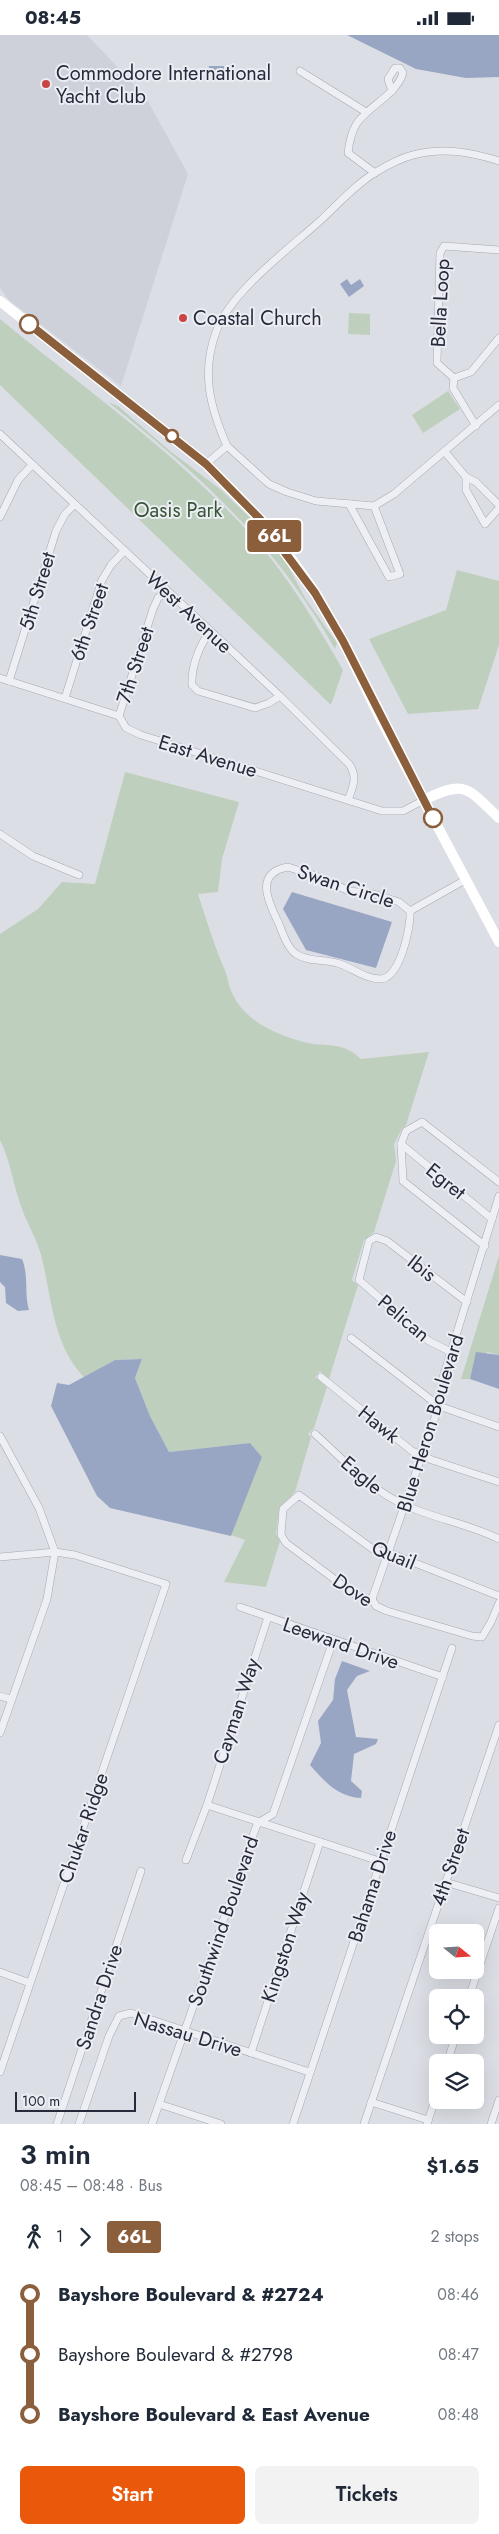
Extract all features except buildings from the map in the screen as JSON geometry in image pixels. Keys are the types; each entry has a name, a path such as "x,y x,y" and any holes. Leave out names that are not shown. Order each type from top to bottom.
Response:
{"main road":[{"path":"0,301 206,464 260,519 315,593 343,641 465,880 499,942"},
{"path":"424,800 448,788 459,788 472,793 499,818"}],"street":[{"path":"300,71 366,112"},
{"path":"375,173 348,153 356,124 366,112 392,91"},
{"path":"499,161 477,154 452,150 429,152 412,155 375,173 245,289 216,331 209,354 210,403 227,446 269,484 302,498 374,506 394,494 499,405"},
{"name":"Bella Loop","path":"454,378 438,363 440,253 444,246 499,250"},
{"name":"Bella Loop","path":"454,378 471,373 499,338"},
{"name":"Bella Loop","path":"454,378 453,388 476,426"},
{"name":"West Avenue","path":"0,434 280,696 354,772 354,781 348,800"},
{"path":"206,464 227,446"},
{"path":"446,451 466,477 476,482 499,506 485,524 466,490 466,477"},
{"path":"0,517 18,480 32,465"},
{"path":"349,504 389,577 400,573 374,506"},
{"name":"5th Street","path":"9,681 56,531 65,514 74,505"},
{"name":"6th Street","path":"64,698 102,580 111,565 124,551"},
{"name":"7th Street","path":"119,715 153,609 158,598 167,591"},
{"path":"210,632 200,648 192,677 192,685 198,691 255,708 269,703 280,696"},
{"name":"East Avenue","path":"0,678 119,715 126,728 141,735 348,800 393,812 403,811 424,800"},
{"path":"0,834 33,856 79,875"},
{"name":"Swan Circle","path":"288,867 316,876 349,891 374,894 399,902 410,911 411,923 396,968 390,976 381,979 368,977 336,962 308,959 297,954 289,947 267,899 266,888 270,875 278,869 288,867"},
{"name":"Swan Circle","path":"410,911 465,880"},
{"path":"485,1246 403,1181 400,1144 406,1131 422,1122 499,1183"},
{"name":"Egret","path":"400,1144 492,1219"},
{"name":"Blue Heron Boulevard","path":"372,1599 387,1552 406,1506 439,1406 442,1381 499,1196"},
{"name":"Pelican","path":"376,1237 369,1241 359,1280 429,1341 451,1352"},
{"name":"Ibis","path":"376,1237 387,1241 467,1302"},
{"path":"352,1338 439,1406 499,1427"},
{"name":"Hawk","path":"321,1377 412,1451 499,1482"},
{"name":"Eagle","path":"315,1434 382,1493 406,1506 486,1532 499,1539"},
{"path":"0,1436 39,1508 55,1552 47,1599 0,1733"},
{"name":"Quail","path":"299,1495 374,1550 387,1552 499,1596"},
{"name":"Dove","path":"299,1495 283,1509 281,1535 286,1543 357,1596 372,1599 376,1606 387,1611 472,1636 482,1637 499,1603"},
{"path":"0,1557 55,1552"},
{"name":"Chukar Ridge","path":"0,2072 166,1584 75,1555 55,1552"},
{"name":"Leeward Drive","path":"240,1607 333,1641 443,1677"},
{"name":"Cayman Way","path":"186,1860 207,1805 268,1617"},
{"name":"Southwind Boulevard","path":"152,2124 258,1823 273,1814 333,1641"},
{"name":"Bahama Drive","path":"293,2124 379,1861 452,1648"},
{"path":"0,1696 11,1699"},
{"name":"4th Street","path":"364,2124 499,1725"},
{"path":"207,1805 379,1861"},
{"name":"Kingston Way","path":"251,2053 320,1842"},
{"name":"Sandra Drive","path":"58,2124 141,1871"},
{"path":"445,1882 499,1898"},
{"path":"472,1989 499,1908"},
{"path":"0,1972 30,1983"},
{"name":"Nassau Drive","path":"78,2124 109,2036 119,2016 131,2013 309,2072"},
{"path":"491,2124 499,2100"},
{"path":"371,2102 427,2122 432,2109"},
{"path":"159,2104 221,2124"}],"shaded area":[{"path":"0,35 87,35 145,96 188,174 121,386 9,300 0,288"}],"green space":[{"path":"349,313 370,314 370,335 348,334"},
{"name":"Oasis Park","path":"0,319 130,423 193,477 265,551 301,600 343,670 331,705 0,385"},
{"path":"448,391 460,409 423,433 412,415"},
{"path":"108,402 118,406 170,451 220,489 262,529 279,549 305,598 337,643 335,649 312,611 262,544 175,457"},
{"path":"457,570 499,581 499,645 478,709 408,714 369,639 446,610"},
{"path":"125,772 239,802 222,859 218,892 198,894 231,992 246,1013 263,1026 283,1036 312,1044 347,1049 361,1059 429,1052 406,1125 394,1144 396,1161 374,1232 364,1240 352,1280 358,1285 329,1379 320,1371 315,1377 327,1387 314,1428 308,1434 311,1437 295,1492 279,1509 276,1534 280,1541 266,1587 224,1582 245,1540 231,1535 262,1457 250,1443 169,1452 150,1416 135,1378 142,1359 115,1360 84,1377 74,1365 60,1338 41,1255 22,1209 7,1157 0,1140 0,934 38,909 62,882 95,884"},
{"path":"499,1256 499,1355 487,1352 470,1379 461,1379"}],"water":[{"path":"347,35 499,35 499,77 466,78 416,69"},
{"path":"209,66 224,66 224,73 208,73"},
{"path":"347,279 351,285 360,279 364,286 349,297 340,284"},
{"path":"292,892 392,922 376,968 306,950 283,909"},
{"path":"0,1255 22,1259 29,1310 18,1311 6,1303 5,1287 0,1282"},
{"path":"476,1352 499,1355 499,1389 470,1379"},
{"path":"142,1359 135,1378 150,1416 169,1452 250,1443 262,1457 231,1536 110,1508 97,1496 51,1406 57,1383 69,1385 115,1360"},
{"path":"342,1661 370,1671 357,1676 347,1690 356,1737 378,1739 376,1744 354,1754 351,1781 362,1791 361,1798 339,1792 327,1783 310,1765 321,1743 318,1721 333,1700 335,1679"}],"bus line":[{"name":"66L","path":"29,324 158,424 206,464 237,494 283,547 315,593 343,641 381,720 433,818"}],"place":[{"name":"Commodore International Yacht Club","path":"46,84"},
{"name":"Coastal Church","path":"183,318"}]}
